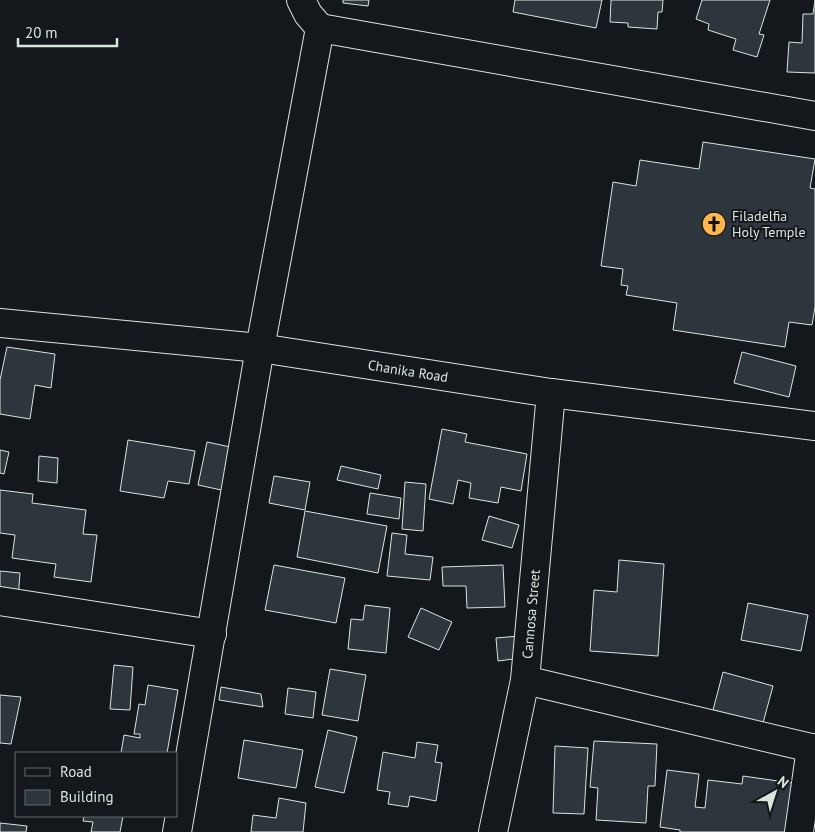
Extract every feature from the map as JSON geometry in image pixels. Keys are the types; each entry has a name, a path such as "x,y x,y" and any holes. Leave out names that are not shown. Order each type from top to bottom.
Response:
{"street":[{"path":"301,0 308,14 320,28 815,116"},
{"path":"176,832 212,634 260,348 320,28"},
{"name":"Chanika Road","path":"0,323 260,348 551,393 815,426"},
{"name":"Cannosa Street","path":"493,832 525,680 551,393"},
{"path":"0,601 212,634"},
{"path":"525,680 813,749 799,832"}],"building":[{"path":"343,0 369,0 368,6 343,3"},
{"path":"515,0 602,0 596,28 513,12"},
{"path":"611,0 663,0 662,12 658,12 657,29 628,27 628,23 610,22"},
{"path":"702,0 770,0 759,34 764,35 757,57 733,50 736,39 708,30 709,24 696,19"},
{"path":"815,0 815,73 787,72 789,42 802,43 803,14 813,14"},
{"path":"703,142 815,159 810,188 815,189 815,307 812,325 789,322 785,347 673,330 677,303 626,295 628,286 621,285 623,269 601,266 613,182 636,186 640,160 699,169"},
{"path":"7,347 55,354 51,388 35,385 30,419 0,414 0,380"},
{"path":"742,352 796,366 789,397 734,383"},
{"path":"442,429 467,434 465,442 527,454 521,491 501,487 498,503 469,498 471,483 458,480 453,504 429,499"},
{"path":"128,440 195,451 189,484 168,481 164,498 120,491"},
{"path":"207,442 235,448 226,491 198,485"},
{"path":"0,450 9,452 4,474 0,473"},
{"path":"39,456 58,458 57,483 38,481"},
{"path":"341,466 381,475 378,489 337,480"},
{"path":"274,476 310,482 305,510 269,503"},
{"path":"405,482 426,484 423,531 402,529"},
{"path":"0,490 33,494 32,503 86,510 83,534 97,535 91,582 54,577 56,564 12,558 15,535 0,533"},
{"path":"370,493 401,498 399,519 367,514"},
{"path":"305,511 387,526 378,573 297,557"},
{"path":"489,516 519,525 512,548 482,540"},
{"path":"392,533 407,535 405,554 433,557 430,580 387,576"},
{"path":"619,560 664,564 658,656 590,651 594,590 617,592"},
{"path":"274,565 345,578 336,623 265,610"},
{"path":"503,565 505,607 467,608 466,586 443,586 442,567"},
{"path":"0,571 20,573 18,599 0,597"},
{"path":"748,603 808,615 801,651 741,640"},
{"path":"365,605 390,608 386,653 348,649 351,619 363,620"},
{"path":"421,608 452,622 439,650 408,637"},
{"path":"519,636 521,658 498,661 496,638"},
{"path":"114,665 133,667 130,710 110,709"},
{"path":"330,669 366,675 358,721 322,715"},
{"path":"723,672 773,686 763,723 713,710"},
{"path":"148,685 178,690 167,752 121,752 124,735 140,738 140,734 134,734 139,704 145,705"},
{"path":"221,687 261,694 263,707 219,700"},
{"path":"288,688 316,692 313,718 285,714"},
{"path":"0,695 21,697 11,744 0,743"},
{"path":"328,730 357,737 344,793 315,787"},
{"path":"244,740 303,750 296,788 238,778"},
{"path":"594,741 657,744 655,786 648,786 646,823 596,820 598,788 590,787"},
{"path":"417,742 438,745 435,762 442,763 436,801 410,796 408,807 388,804 390,792 377,790 383,752 415,758"},
{"path":"555,746 588,748 584,814 553,813"},
{"path":"667,770 699,774 695,807 705,808 708,780 742,784 743,776 792,783 786,832 680,832 680,830 660,827"},
{"path":"279,798 306,803 303,832 251,832 253,815 276,818"},
{"path":"84,817 123,817 120,832 91,832 93,822 83,821"},
{"path":"0,823 27,826 26,832 0,832"}],"place":[{"name":"Filadelfia Holy Temple","path":"714,224"}]}
